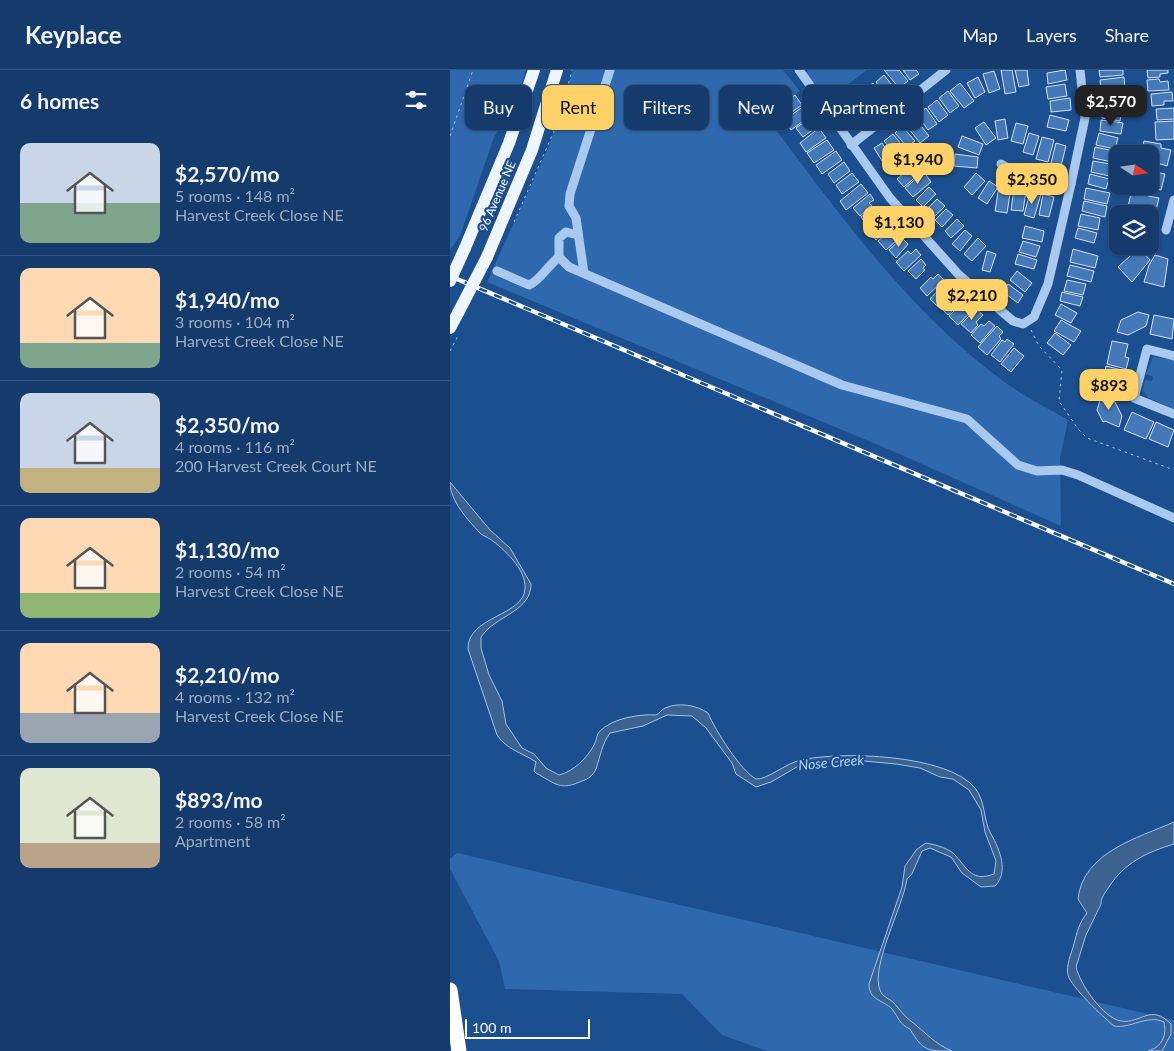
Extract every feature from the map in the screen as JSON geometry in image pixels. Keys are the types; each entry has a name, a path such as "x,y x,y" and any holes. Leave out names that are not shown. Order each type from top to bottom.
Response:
{"highway":[{"path":"450,990 459,1051"}],"main road":[{"name":"96 Avenue NE","path":"450,281 509,143 534,70"},
{"name":"96 Avenue NE","path":"450,328 486,257 532,150 557,70"}],"street":[{"path":"584,273 576,218 569,206 570,194 610,70"},
{"path":"799,70 890,198 960,275 1012,321 1022,324 1028,323 1034,317 1048,284 1071,184 1085,118 1080,70"},
{"path":"851,145 946,70"},
{"path":"1001,164 1012,170 1071,184"},
{"path":"1166,230 1174,200"},
{"path":"578,235 566,232 559,238 559,257 569,267 842,385 967,419 1018,465 1037,471 1062,470 1070,472 1174,518"},
{"path":"497,271 529,285 537,282 548,265 559,257"},
{"path":"1174,356 1147,349 1134,398 1174,414"}],"path":[{"path":"450,136 473,70"},
{"path":"511,228 559,120 572,70"},
{"path":"1028,323 1039,346 1061,367 1062,377 1059,401 1082,433 1102,444 1174,470"}],"shaded area":[{"path":"450,70 526,70 522,85 465,85 465,130 499,130 494,137 460,236 450,250"},
{"path":"573,70 783,70 800,91 792,96 792,85 719,85 719,130 776,130 846,222 904,291 935,323 1003,381 1035,402 1068,420 1060,458 1061,526 895,452 487,282 549,146 554,130 614,130 614,85 568,85"},
{"path":"809,70 867,70 848,85 814,85 805,73"},
{"path":"1153,357 1174,360 1174,409 1148,398 1143,391 1145,380 1152,381 1153,377 1146,374"},
{"path":"457,853 1174,1020 1174,1051 767,1051 722,1035 682,994 505,989 499,961 450,869 450,859"}],"water":[{"name":"Nose Creek","path":"450,482 490,530 510,548 531,584 530,593 526,600 514,611 491,626 481,637 481,648 489,675 502,701 506,724 522,748 534,754 546,768 559,775 575,767 591,750 600,731 612,723 634,716 656,715 670,706 682,705 693,706 708,713 729,749 743,768 756,779 766,777 789,764 801,760 819,757 866,756 918,762 942,768 961,777 975,788 981,799 988,829 1002,861 1002,874 999,880 995,886 981,887 962,873 951,857 930,848 922,851 912,874 907,879 879,967 878,980 882,994 931,1038 952,1051 931,1050 922,1046 910,1029 901,1023 892,1009 871,994 869,984 902,887 905,866 917,849 926,843 938,846 953,853 976,876 981,877 994,874 996,861 985,832 981,810 969,790 953,779 940,777 920,768 864,761 802,764 771,782 756,787 736,774 732,763 706,728 692,716 667,715 643,726 610,733 603,746 595,771 590,777 575,784 568,786 558,785 536,773 534,771 536,762 505,744 497,735 468,649 470,638 476,629 516,605 523,597 525,588 522,574 513,560 496,543 482,535 465,516 456,503"},
{"path":"1174,822 1174,844 1146,855 1129,865 1115,879 1105,893 1086,935 1076,967 1087,991 1100,1007 1114,1019 1128,1021 1157,1015 1171,1024 1171,1034 1162,1051 1148,1051 1160,1044 1165,1032 1164,1022 1151,1020 1127,1026 1114,1026 1075,987 1068,975 1068,967 1079,928 1087,913 1078,899 1082,883 1090,869 1114,849"}],"building":[{"path":"884,70 899,70 908,81 903,85 896,85"},
{"path":"903,70 916,70 919,74 910,80"},
{"path":"1001,70 1012,70 1016,92 1005,94"},
{"path":"1015,70 1027,70 1029,85 1019,87"},
{"path":"1065,70 1067,80 1048,84 1047,73"},
{"path":"1099,70 1123,70 1123,75 1100,77"},
{"path":"1147,70 1168,70 1168,73 1160,74 1160,77 1148,78"},
{"path":"994,71 1000,89 989,93 983,74"},
{"path":"884,75 892,85 878,85 876,82"},
{"path":"978,77 985,92 975,98 967,83"},
{"path":"1124,77 1125,89 1101,91 1100,80"},
{"path":"1159,79 1160,82 1168,81 1169,90 1148,91 1147,80"},
{"path":"960,83 974,101 964,108 950,91"},
{"path":"1065,84 1067,96 1048,99 1046,87"},
{"path":"948,91 959,106 950,113 939,98"},
{"path":"1122,91 1123,102 1102,104 1101,93"},
{"path":"1172,92 1173,101 1164,101 1164,105 1152,106 1151,94"},
{"path":"795,95 802,105 792,112 792,97"},
{"path":"1070,98 1071,110 1051,112 1050,101"},
{"path":"937,100 948,115 939,122 928,107"},
{"path":"1103,105 1122,108 1120,121 1102,118"},
{"path":"802,107 802,122 792,129 792,114"},
{"path":"926,108 937,124 928,130 923,123 923,110"},
{"path":"1174,108 1174,119 1157,120 1156,109"},
{"path":"1050,115 1069,120 1066,131 1047,127"},
{"path":"1005,119 1008,138 998,140 995,121"},
{"path":"1101,120 1123,123 1121,134 1100,131"},
{"path":"1174,121 1174,139 1156,140 1155,122"},
{"path":"984,122 996,138 986,145 975,128"},
{"path":"1016,123 1028,126 1023,144 1011,141"},
{"path":"802,124 802,130 813,130 803,137 796,128"},
{"path":"923,128 929,136 920,143 910,130 923,130"},
{"path":"816,130 820,130 826,138 806,152 800,143"},
{"path":"898,130 905,130 915,141 907,147 895,133"},
{"path":"1029,133 1039,136 1033,155 1023,152"},
{"path":"1099,133 1118,138 1116,145 1109,145 1109,148 1096,145"},
{"path":"893,134 905,149 896,156 884,141"},
{"path":"962,136 983,144 979,155 958,147"},
{"path":"1042,137 1054,140 1048,162 1036,159"},
{"path":"827,140 834,150 814,163 807,153"},
{"path":"1144,141 1161,144 1161,148 1171,150 1167,166 1159,164 1159,145 1143,145"},
{"path":"882,143 893,159 884,164 874,148"},
{"path":"1056,143 1066,146 1061,166 1051,163"},
{"path":"1095,147 1109,150 1109,161 1093,158"},
{"path":"836,151 842,160 822,174 816,165"},
{"path":"955,154 978,157 977,168 954,166"},
{"path":"1093,161 1109,164 1109,176 1091,172"},
{"path":"844,162 850,171 834,183 828,174"},
{"path":"912,166 919,174 904,187 897,179"},
{"path":"924,172 931,182 913,197 905,188"},
{"path":"852,173 859,182 842,194 836,185"},
{"path":"976,173 985,181 972,195 964,187"},
{"path":"1159,173 1165,174 1161,190 1159,190"},
{"path":"1090,174 1109,179 1106,189 1088,184"},
{"path":"989,181 998,187 987,204 978,198"},
{"path":"861,184 868,193 846,210 840,201"},
{"path":"999,186 1011,188 1007,213 995,211"},
{"path":"929,187 936,194 923,207 916,200"},
{"path":"1086,188 1109,193 1109,195 1107,204 1084,199"},
{"path":"1014,189 1026,191 1023,211 1011,210"},
{"path":"1030,192 1041,194 1034,218 1024,215"},
{"path":"870,194 874,200 869,203 872,206 860,216 853,208"},
{"path":"1043,194 1054,197 1049,217 1039,215"},
{"path":"1131,195 1148,195 1159,198 1157,205 1128,205"},
{"path":"937,199 945,206 934,217 926,210"},
{"path":"1084,201 1107,206 1105,217 1082,211"},
{"path":"880,208 885,214 868,227 861,217 871,210 874,213"},
{"path":"946,209 953,215 942,227 935,220"},
{"path":"1081,214 1100,218 1098,230 1078,226"},
{"path":"886,215 892,222 887,227 889,229 876,240 868,230"},
{"path":"957,219 964,226 951,238 945,231"},
{"path":"1025,226 1044,231 1042,242 1022,238"},
{"path":"1078,228 1097,233 1094,243 1075,238"},
{"path":"897,229 903,235 886,250 878,241 890,231 892,233"},
{"path":"965,230 972,236 960,251 952,244"},
{"path":"902,238 908,244 896,258 889,250"},
{"path":"978,238 986,246 972,261 964,254"},
{"path":"1023,241 1040,246 1036,257 1019,252"},
{"path":"916,249 921,255 904,271 896,262 908,251 911,254"},
{"path":"1073,249 1098,256 1095,268 1070,262"},
{"path":"987,251 996,254 990,272 982,270"},
{"path":"1018,254 1037,260 1034,269 1015,264"},
{"path":"1131,255 1146,255 1150,260 1132,282 1118,267"},
{"path":"1155,255 1168,259 1164,287 1144,282 1149,265"},
{"path":"921,259 926,265 923,268 925,270 916,279 908,271"},
{"path":"1070,265 1094,271 1091,282 1067,276"},
{"path":"1017,271 1032,283 1025,292 1010,280"},
{"path":"938,274 944,280 927,296 920,288 931,277 933,279"},
{"path":"1067,280 1086,284 1083,295 1064,291"},
{"path":"1008,284 1023,295 1018,303 1003,292"},
{"path":"947,286 953,291 938,307 930,299 940,288 942,291"},
{"path":"954,292 961,299 948,315 940,307"},
{"path":"1062,292 1083,297 1080,306 1060,301"},
{"path":"969,302 975,307 958,325 949,316 961,304 964,307"},
{"path":"1061,304 1077,313 1071,323 1055,315"},
{"path":"976,309 983,315 976,322 978,325 971,333 961,324"},
{"path":"1138,312 1149,315 1146,326 1128,335 1117,332 1121,320"},
{"path":"1154,315 1174,319 1172,339 1150,334"},
{"path":"1061,320 1081,331 1074,342 1054,331"},
{"path":"989,321 995,326 980,343 971,335 981,324 984,326"},
{"path":"997,326 1003,332 999,336 1001,339 987,355 978,347"},
{"path":"1055,333 1071,345 1063,355 1047,343"},
{"path":"1007,339 1014,344 1000,362 991,355 1002,340 1005,342"},
{"path":"1112,341 1128,344 1125,357 1129,358 1126,369 1107,364"},
{"path":"1014,348 1024,356 1011,372 1001,364"},
{"path":"1106,366 1126,371 1124,382 1119,381 1115,394 1101,391"},
{"path":"1102,394 1113,398 1122,416 1119,427 1105,421 1103,422 1097,410"},
{"path":"1132,412 1154,422 1146,439 1124,430"},
{"path":"1156,422 1174,430 1168,447 1149,439"}],"railway":[{"path":"450,276 1174,584"}]}
